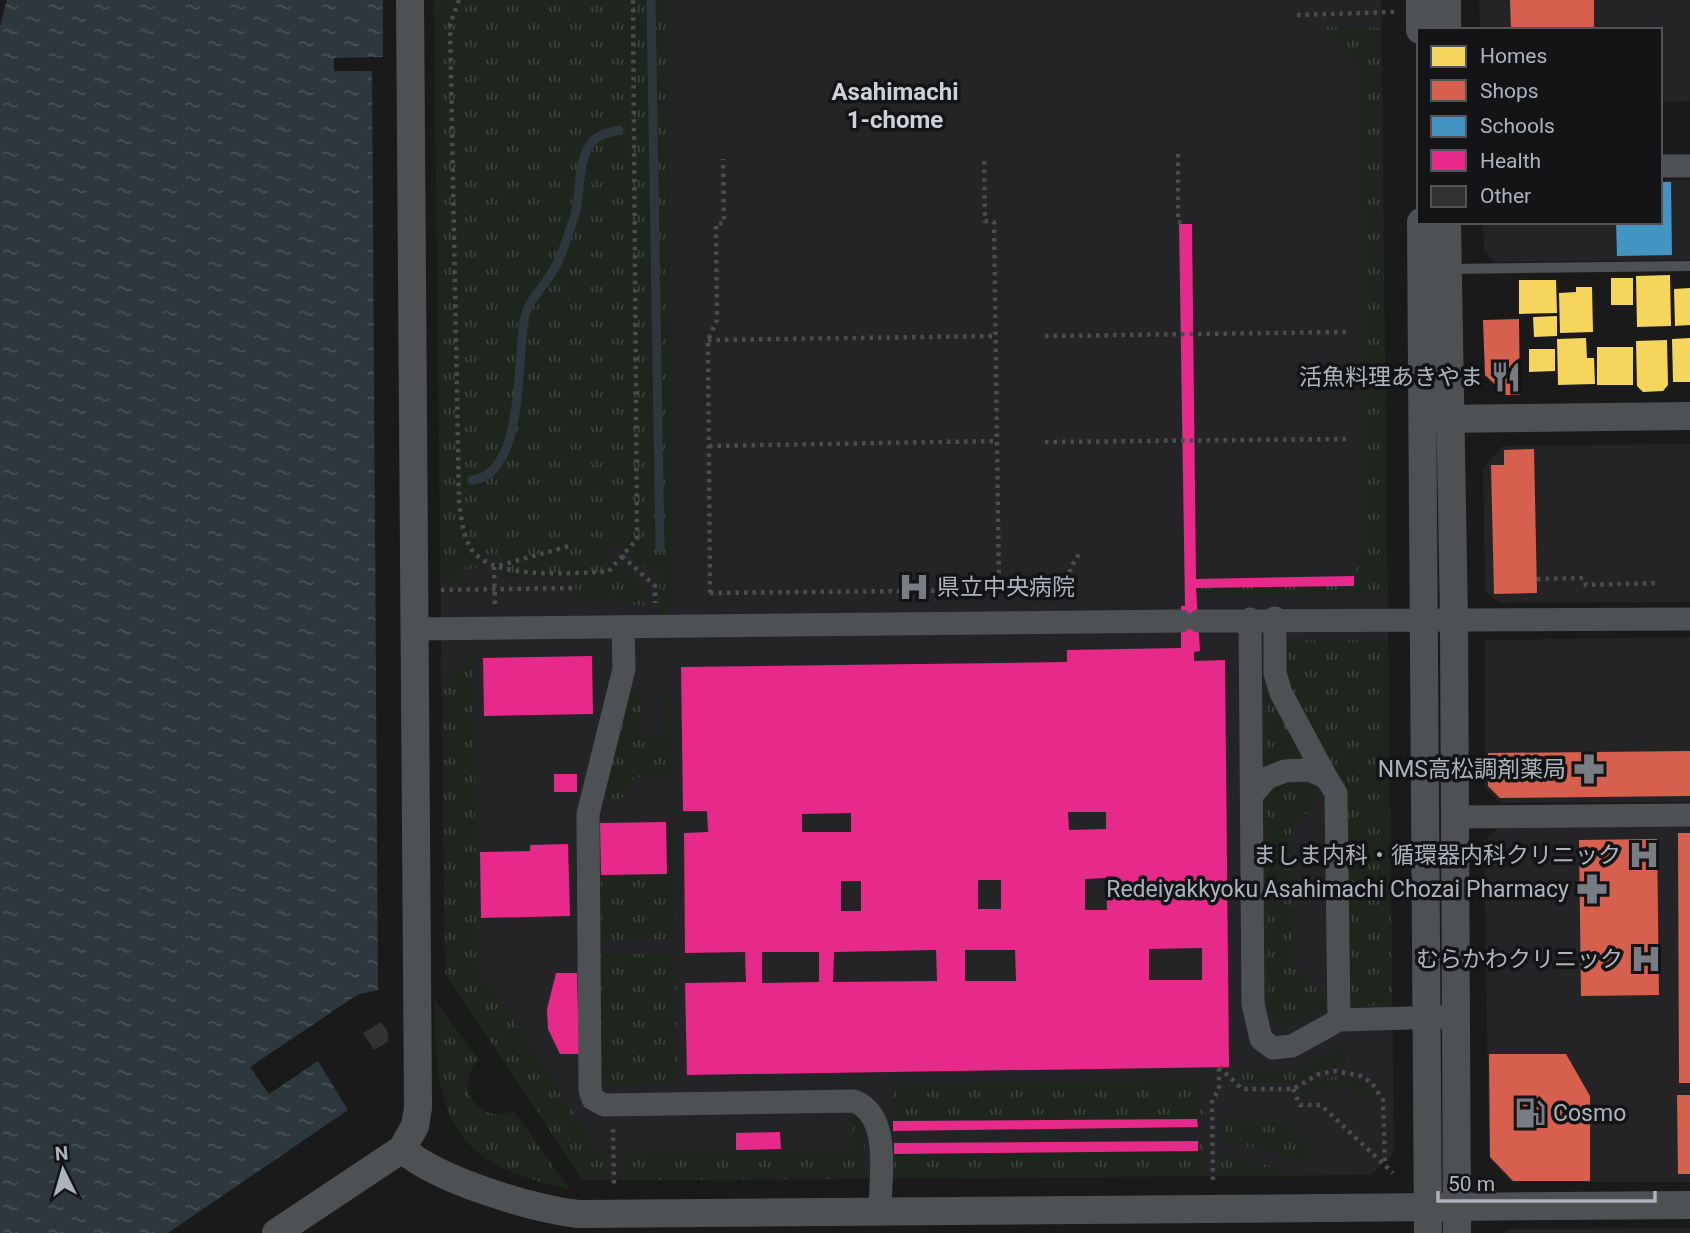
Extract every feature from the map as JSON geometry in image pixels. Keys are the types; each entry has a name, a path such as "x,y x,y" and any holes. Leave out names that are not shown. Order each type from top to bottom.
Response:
{"street":[{"path":"276,1233 402,1149 411,1139 418,1108 410,0"},
{"path":"1420,0 1420,28"},
{"path":"1447,0 1447,28"},
{"path":"1662,166 1690,166"},
{"path":"1422,224 1434,269 1451,419 1454,621 1454,817 1428,1220"},
{"path":"1446,224 1434,269 1422,420 1423,618 1440,1017 1457,1220"},
{"path":"1422,420 1690,416"},
{"path":"413,629 1275,618 1423,618 1454,621 1690,619"},
{"path":"1275,618 1275,673 1281,693 1336,793 1339,1020"},
{"path":"1250,619 1254,1004 1261,1038 1273,1048 1292,1046 1339,1020 1440,1017"},
{"path":"623,627 624,669 588,814 590,1090 593,1099 604,1105 854,1101 870,1110 878,1125 880,1211"},
{"path":"1252,796 1267,778 1285,771 1309,770 1326,777"},
{"path":"1454,817 1690,815"},
{"path":"402,1149 414,1160 436,1171 548,1210 578,1214 880,1211 1457,1220 1690,1205"}],"lane":[{"path":"1434,269 1690,266"}],"path":[{"path":"460,0 450,24 459,500 462,525 471,548 483,562 494,567 525,572 608,572 637,539 633,0"},
{"path":"1297,15 1394,12"},
{"path":"1178,154 1178,222 1186,224"},
{"path":"710,593 999,590 994,222 985,221 984,156"},
{"path":"711,626 708,340 717,320 716,223 724,223 723,159"},
{"path":"1045,336 1347,332"},
{"path":"708,340 996,337"},
{"path":"1045,442 1348,439"},
{"path":"709,446 997,441"},
{"path":"494,567 573,545"},
{"path":"1080,552 1070,569 1071,594 1084,594"},
{"path":"622,556 655,586 656,609"},
{"path":"494,567 495,610"},
{"path":"1537,579 1583,578 1586,585 1657,583"},
{"path":"432,590 573,588"},
{"path":"1213,1180 1212,1100 1219,1090 1219,1067 1242,1089 1293,1089 1319,1074 1335,1071 1361,1076 1372,1083 1384,1100 1385,1166"},
{"path":"1293,1089 1300,1105 1321,1105 1393,1173"},
{"path":"613,1150 614,1180"}],"shaded area":[{"name":"県立中央病院","path":"434,0 1381,0 1394,1153 1371,1175 583,1180 445,973"},
{"path":"1479,0 1690,0 1690,101 1662,102 1662,28 1480,28"},
{"path":"1662,180 1690,180 1690,260 1495,262 1484,251 1483,224 1662,224"},
{"path":"1690,444 1690,602 1500,603 1485,592 1483,468 1503,446"},
{"path":"1690,637 1690,802 1500,803 1485,787 1485,640"},
{"path":"1690,823 1690,1182 1511,1182 1489,1158 1484,841 1502,824"},
{"path":"1690,1228 1690,1233 1504,1233 1508,1229"}],"green space":[{"path":"434,0 667,0 675,599 667,611 661,612 659,571 646,570 616,543 608,552 646,586 647,605 617,604 617,599 576,600 575,576 503,577 502,554 486,554 485,568 462,569 461,583 441,583"},
{"path":"1323,27 1381,28 1386,592 1199,595 1198,586 1357,583 1356,553 1365,552 1359,64"},
{"path":"1387,640 1392,1005 1349,1006 1347,797 1287,689 1281,641"},
{"path":"473,653 477,965 599,1153 604,1153 604,1180 583,1180 445,973 442,684"},
{"path":"1265,689 1309,763 1266,770"},
{"path":"640,691 641,736 666,735 665,692 672,692 673,776 634,777 633,785 621,799 609,799 604,794 631,692"},
{"path":"1283,782 1315,785 1318,791 1316,802 1292,826 1293,965 1322,993 1326,1005 1323,1011 1289,1027 1275,1021 1269,1004 1266,802 1274,786"},
{"path":"666,822 674,822 676,939 601,940 601,875 666,874"},
{"path":"601,954 676,954 677,1084 609,1085 602,1079"},
{"path":"434,999 479,1060 471,1070 468,1081 473,1101 490,1113 514,1111 570,1190 503,1168 480,1154 463,1138 451,1118 443,1096 436,1048"},
{"path":"1348,1042 1347,1066 1322,1068 1293,1083 1248,1084 1237,1072 1303,1069"},
{"path":"1337,1076 1361,1082 1378,1099 1373,1103 1355,1089 1339,1086 1301,1091 1313,1082"},
{"path":"1204,1080 1205,1126 1198,1127 1197,1119 893,1121 893,1084"},
{"path":"853,1115 862,1121 865,1128 865,1179 622,1180 622,1153 853,1151"},
{"path":"1225,1116 1231,1121 1289,1121 1290,1126 1309,1145 1307,1162 1226,1140 1225,1128 1220,1127 1220,1117"},
{"path":"1198,1141 1204,1141 1206,1176 894,1178 894,1154 1197,1151"},
{"path":"1221,1152 1304,1176 1221,1176"}],"water":[{"path":"7,0 383,0 383,57 334,58 334,71 372,71 378,990 357,995 250,1067 269,1094 318,1061 348,1110 168,1233 0,1233 0,26"}],"building: Homes":[{"path":"1670,275 1671,326 1637,327 1636,276"},
{"path":"1611,278 1633,278 1633,305 1611,305"},
{"path":"1519,280 1556,280 1557,313 1519,314"},
{"path":"1576,287 1592,287 1593,332 1560,333 1559,293 1576,292"},
{"path":"1690,288 1690,325 1675,326 1674,289"},
{"path":"1557,316 1557,336 1534,337 1533,317"},
{"path":"1586,338 1587,358 1594,358 1595,384 1558,385 1557,339"},
{"path":"1690,338 1690,382 1673,382 1672,339"},
{"path":"1667,340 1668,385 1663,391 1643,392 1637,386 1636,341"},
{"path":"1597,347 1633,347 1633,385 1597,385"},
{"path":"1529,349 1555,349 1555,371 1529,372"}],"building: Shops":[{"path":"1510,0 1594,0 1594,28 1511,28"},
{"path":"1519,319 1520,395 1506,395 1485,375 1483,320"},
{"path":"1534,449 1537,593 1494,594 1491,465 1504,465 1504,450"},
{"name":"NMS高松調剤薬局","path":"1690,751 1690,796 1500,798 1488,786 1488,753"},
{"path":"1678,833 1690,833 1690,1083 1679,1083"},
{"path":"1657,839 1659,995 1581,996 1579,840"},
{"path":"1489,1054 1566,1054 1590,1096 1590,1181 1513,1181 1490,1157"},
{"path":"1677,1095 1690,1095 1690,1174 1678,1174"}],"building: Schools":[{"path":"1662,182 1671,182 1672,255 1617,256 1616,224 1662,224"}],"building: Health":[{"path":"1179,224 1192,224 1196,579 1354,576 1354,586 1196,588 1200,651 1194,652 1194,661 1225,660 1229,1067 687,1075 685,983 746,982 745,952 685,953 684,833 708,832 707,811 683,811 681,667 1067,662 1067,650 1181,648 1181,606 1185,606","holes":["1068,812 1106,812 1106,829 1069,830","851,813 851,832 802,832 802,814","1106,878 1107,910 1085,910 1085,879","978,880 1001,880 1001,909 978,909","841,881 861,881 861,911 841,911","1202,948 1202,980 1149,980 1149,949","936,950 937,981 833,982 834,952","965,950 1015,950 1016,981 965,981","762,952 819,952 819,982 762,983"]},
{"path":"592,656 593,714 484,716 483,658"},
{"path":"554,774 577,774 577,792 554,792"},
{"path":"666,822 667,874 601,875 600,823"},
{"path":"568,844 570,916 481,918 480,852 530,851 530,845"},
{"path":"556,973 577,973 579,1054 560,1054 548,1029 547,1009"},
{"path":"1197,1119 1198,1127 893,1131 893,1121"},
{"path":"780,1132 781,1149 736,1150 736,1133"},
{"path":"1198,1141 1198,1151 894,1154 894,1143"}],"building: Other":[{"path":"381,1022 388,1032 388,1042 374,1050 363,1033"}],"waterway":[{"path":"651,0 660,548"},
{"path":"472,480 489,473 502,458 510,436 519,384 525,317 564,247 576,212 584,157 597,138 619,130"}],"place":[{"name":"活魚料理あきやま","path":"1506,377"},
{"name":"県立中央病院","path":"914,587"},
{"name":"NMS高松調剤薬局","path":"1589,769"},
{"name":"ましま内科・循環器内科クリニック","path":"1644,855"},
{"name":"Redeiyakkyoku Asahimachi Chozai Pharmacy","path":"1592,889"},
{"name":"むらかわクリニック","path":"1646,959"},
{"name":"Cosmo","path":"1530,1113"}],"district":[{"name":"Asahimachi 1-chome","path":"895,106"}]}
